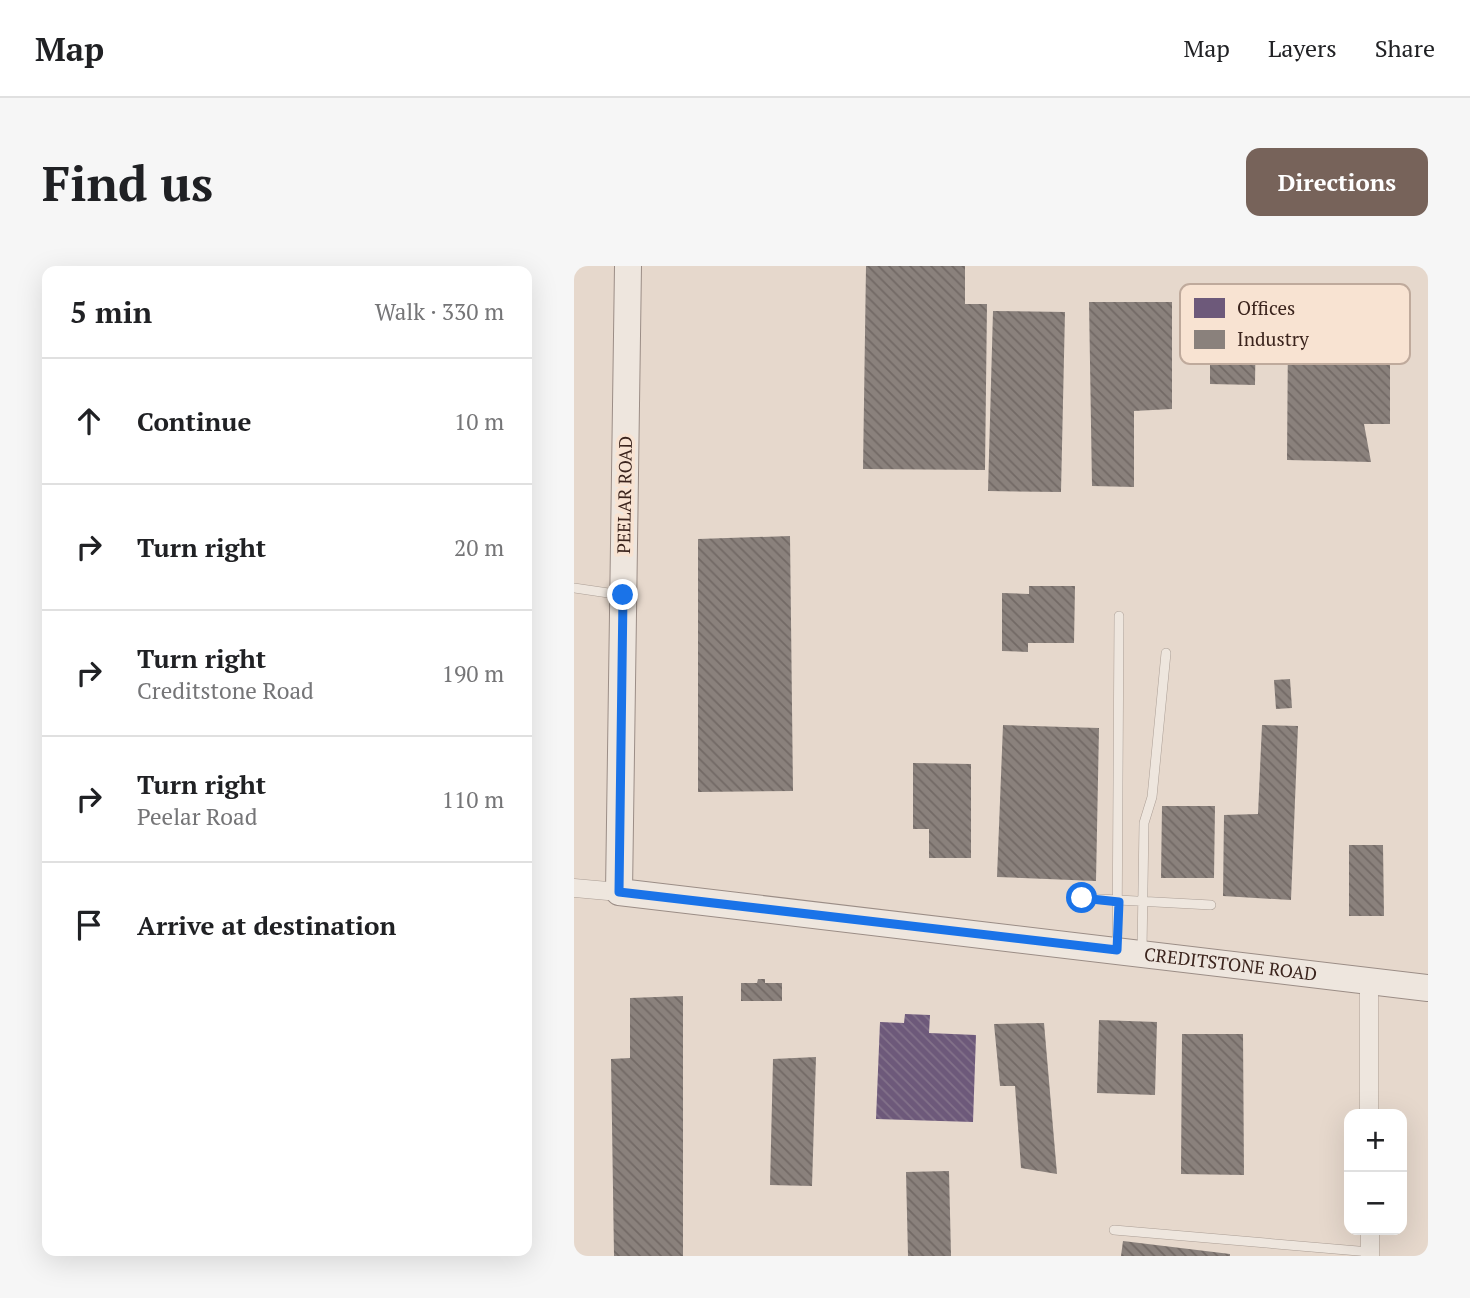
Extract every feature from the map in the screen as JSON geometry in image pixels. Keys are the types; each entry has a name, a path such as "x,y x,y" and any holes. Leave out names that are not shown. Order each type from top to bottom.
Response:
{"street":[{"name":"PEELAR ROAD","path":"619,892 628,266"},
{"name":"CREDITSTONE ROAD","path":"574,888 1428,989"},
{"path":"1368,982 1369,1109"},
{"path":"1370,1235 1370,1254"}],"lane":[{"path":"574,588 623,595"},
{"path":"1119,615 1119,902 1130,952"},
{"path":"1130,952 1143,903 1144,823 1152,797 1166,653"},
{"path":"1082,898 1211,905"},
{"path":"1114,1230 1370,1254"}],"building: Offices":[{"path":"905,1014 930,1015 929,1033 976,1035 973,1122 876,1119 880,1022 904,1023"}],"building: Industry":[{"path":"866,266 965,266 965,304 987,304 985,470 863,469"},
{"path":"1089,302 1172,302 1172,409 1134,411 1134,487 1092,486"},
{"path":"993,311 1065,312 1061,492 988,491"},
{"path":"1210,364 1255,364 1255,385 1210,384"},
{"path":"1288,364 1390,364 1390,424 1364,424 1371,462 1287,460"},
{"path":"790,536 793,791 698,792 698,539"},
{"path":"1029,586 1075,586 1074,643 1028,643 1028,652 1002,651 1002,593 1029,594"},
{"path":"1290,679 1292,708 1276,709 1274,680"},
{"path":"1003,725 1099,728 1096,881 997,877"},
{"path":"1262,725 1298,726 1291,900 1223,896 1224,815 1258,814"},
{"path":"913,763 971,764 971,858 929,858 929,829 913,829"},
{"path":"1162,806 1215,806 1214,878 1161,878"},
{"path":"1349,845 1383,845 1384,916 1349,916"},
{"path":"758,979 765,979 765,983 782,983 782,1001 741,1001 741,983 757,983"},
{"path":"683,996 683,1256 614,1256 611,1059 630,1058 630,998"},
{"path":"1099,1020 1157,1022 1155,1095 1097,1093"},
{"path":"1044,1023 1057,1174 1021,1168 1015,1086 1000,1086 994,1024"},
{"path":"1182,1034 1243,1034 1244,1175 1181,1174"},
{"path":"816,1057 812,1186 770,1185 773,1059"},
{"path":"949,1171 951,1256 908,1256 906,1172"},
{"path":"1123,1241 1230,1254 1230,1256 1121,1256"}],"route":[{"path":"623,595 619,892 1117,950 1119,902 1082,898"}]}
